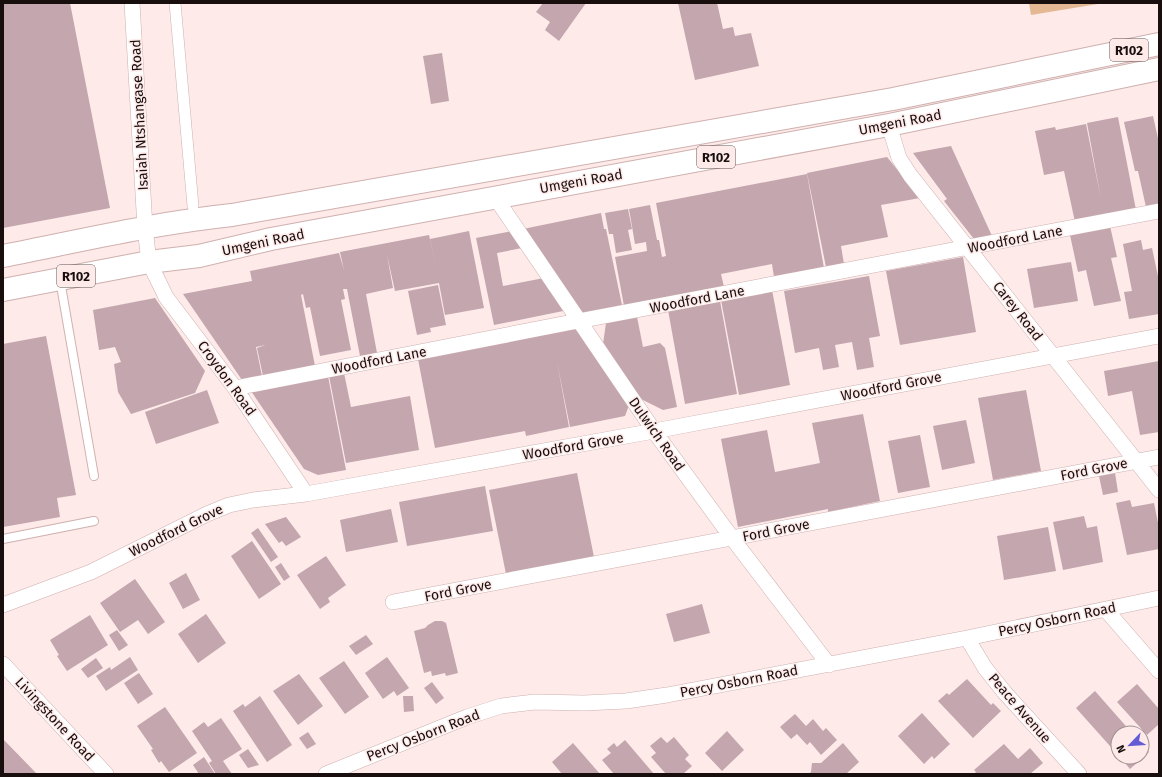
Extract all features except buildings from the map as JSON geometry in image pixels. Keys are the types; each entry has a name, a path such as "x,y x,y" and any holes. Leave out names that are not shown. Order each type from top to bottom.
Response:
{"main road":[{"name":"Umgeni Road","path":"3,256 195,219 232,216 893,99 1159,44"},
{"name":"Umgeni Road","path":"3,290 149,262 199,256 271,239 889,125 1159,69"}],"street":[{"name":"Isaiah Ntshangase Road","path":"132,3 145,228 149,262"},
{"path":"175,3 194,206"},
{"name":"Carey Road","path":"889,125 899,158 910,175 1159,490"},
{"name":"Dulwich Road","path":"495,197 654,431 732,538 829,664"},
{"name":"Woodford Lane","path":"235,388 578,321 1159,211"},
{"name":"Croydon Road","path":"149,262 166,297 235,388 306,494"},
{"name":"Woodford Grove","path":"3,605 91,572 207,514 229,505 253,500 306,494 654,431 1159,336"},
{"name":"Ford Grove","path":"393,602 1159,457"},
{"name":"Percy Osborn Road","path":"333,773 460,719 501,706 535,702 584,703 626,701 667,695 967,638 1159,598"},
{"path":"1106,610 1159,671"},
{"name":"Peace Avenue","path":"967,638 985,668 1005,693 1079,774"},
{"name":"Livingstone Road","path":"3,664 106,774"}],"lane":[{"path":"60,279 94,476"},
{"path":"3,539 94,521"}],"shaded area":[{"path":"1029,3 1104,3 1031,15"}]}
